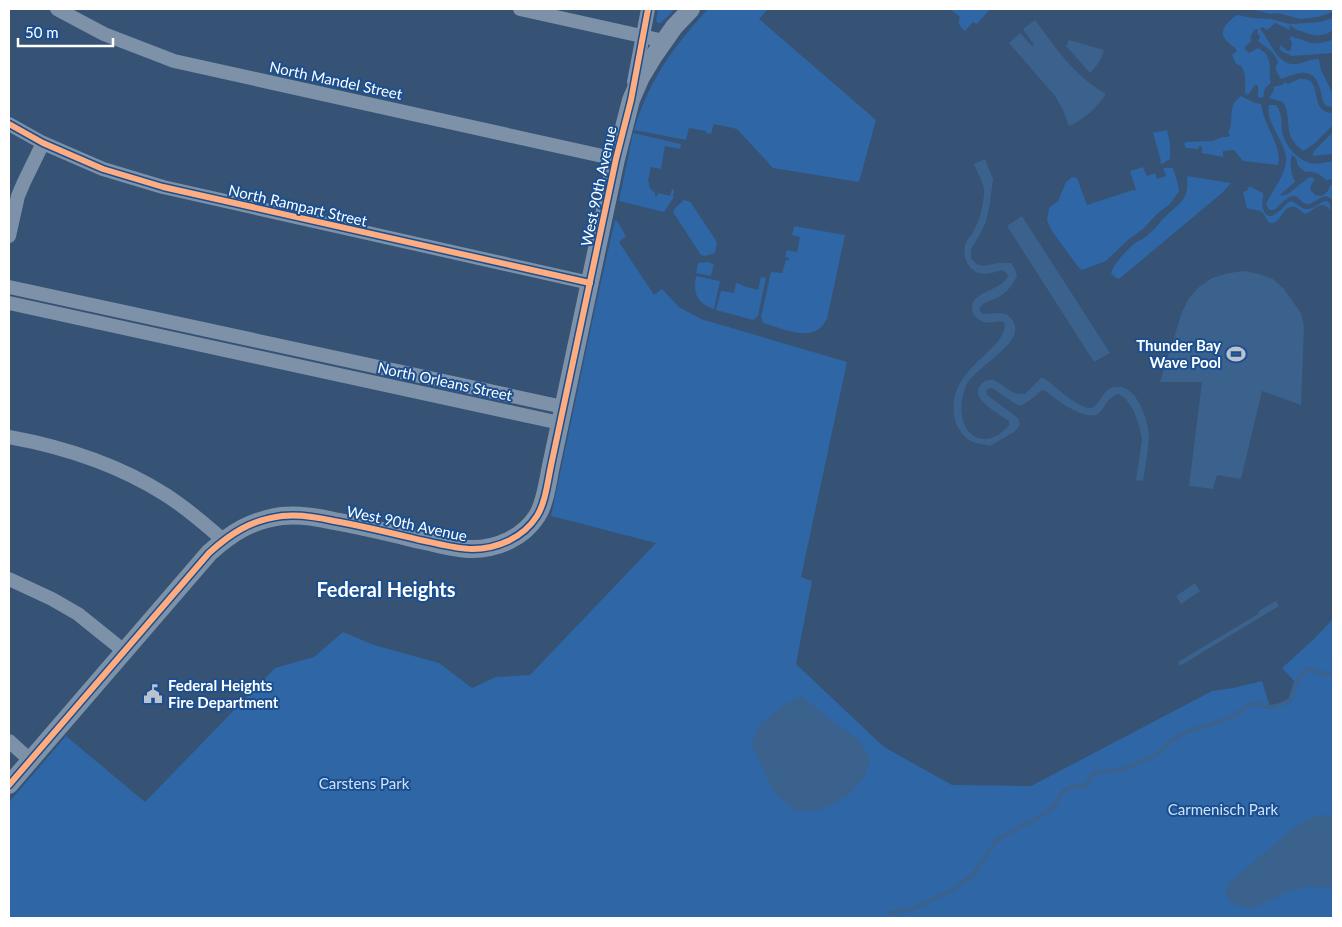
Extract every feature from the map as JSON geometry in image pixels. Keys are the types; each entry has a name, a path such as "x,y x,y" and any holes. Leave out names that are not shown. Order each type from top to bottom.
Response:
{"street":[{"name":"North Mandel Street","path":"56,9 104,34 174,61 616,158"},
{"path":"520,9 644,35 664,41"},
{"name":"West 90th Avenue","path":"9,785 209,553 223,540 248,525 265,519 302,515 471,549 495,546 517,536 532,523 542,506 616,158 631,100 648,9"},
{"name":"West 90th Avenue","path":"631,100 641,76 653,57 664,41 692,9"},
{"name":"North Rampart Street","path":"9,124 43,143 102,169 163,187 590,283"},
{"path":"9,236 18,196 43,143"},
{"name":"North Orleans Street","path":"9,287 327,356 562,415"},
{"name":"North Orleans Street","path":"9,303 324,372 562,415"},
{"path":"166,337 170,322"},
{"path":"324,372 327,356"},
{"path":"9,437 33,441 75,454 128,474 166,495 202,521 223,540"},
{"path":"9,579 52,599 78,614 124,651"},
{"path":"9,741 30,760"}],"green space":[{"path":"658,9 675,9 661,23 658,23 656,21"},
{"path":"708,9 768,9 759,19 876,120 859,182 773,168 737,129 714,124 711,134 706,133 706,131 689,128 686,140 634,130 647,95 664,65 684,37"},
{"path":"950,9 990,9 977,24 973,22 965,31 960,25 960,17"},
{"path":"1251,9 1333,9 1333,12 1318,17 1300,19"},
{"path":"1237,15 1271,19 1290,24 1290,30 1275,23 1267,30 1262,27 1260,29 1279,57 1289,64 1319,59 1321,70 1333,94 1333,107 1324,104 1319,86 1312,75 1297,73 1281,79 1276,69 1278,63 1272,52 1258,41 1260,37 1257,29 1254,30 1250,38 1252,40 1244,48 1249,53 1258,48 1266,54 1271,83 1265,88 1263,98 1258,97 1258,85 1255,85 1248,95 1245,93 1244,72 1241,66 1236,64 1232,55 1237,51 1226,40 1223,33 1225,26"},
{"path":"1333,18 1333,30 1324,35 1310,34 1291,26 1291,24 1319,22"},
{"path":"1292,36 1312,43 1333,39 1333,53 1292,56 1279,48 1281,45 1289,51 1292,42 1289,39"},
{"path":"1299,79 1312,83 1320,107 1325,111 1333,113 1333,125 1314,144 1303,151 1291,138 1287,112 1283,102 1269,98 1274,90 1273,87 1282,85 1285,82 1288,84"},
{"path":"1241,96 1261,104 1278,151 1278,165 1243,161 1234,150 1223,151 1223,157 1202,153 1202,147 1199,146 1198,149 1186,148 1184,144 1186,142 1213,141 1222,137 1228,137 1230,135 1228,133 1232,109 1236,100"},
{"path":"1269,105 1276,105 1281,115 1283,136 1288,146 1300,159 1313,164 1333,161 1333,179 1326,180 1316,173 1305,172 1298,166 1296,158 1292,155 1291,168 1295,182 1280,196 1288,194 1309,177 1314,178 1310,189 1315,195 1322,196 1328,191 1330,185 1333,185 1333,200 1326,196 1307,204 1297,197 1291,196 1274,210 1268,208 1266,204 1281,178 1286,161 1283,147 1270,119"},
{"path":"1167,130 1170,144 1170,159 1162,164 1159,161 1161,161 1153,133"},
{"path":"1333,132 1333,154 1312,156 1315,150"},
{"path":"633,133 681,144 680,149 665,146 661,169 651,167 648,181 655,196 658,193 670,196 672,189 674,190 674,197 664,212 619,201"},
{"path":"1143,167 1147,176 1155,173 1157,179 1166,176 1163,168 1173,168 1179,191 1170,204 1106,261 1082,270 1052,231 1047,220 1049,208 1058,201 1066,182 1072,177 1077,178 1087,205 1136,190 1130,171"},
{"path":"1187,176 1231,183 1222,193 1119,279 1116,278 1111,273 1121,257 1135,243 1153,230 1186,195"},
{"path":"1249,186 1263,193 1263,209 1269,216 1276,213 1290,201 1309,209 1327,201 1330,204 1331,211 1324,205 1321,205 1305,214 1291,207 1285,210 1276,222 1271,223 1267,221 1262,212 1247,208 1243,192 1248,190"},
{"path":"684,200 691,202 717,242 715,253 705,256 701,255 673,212"},
{"path":"615,220 626,236 619,242 654,295 662,289 679,307 701,319 847,362 801,577 812,581 796,664 884,747 952,785 1031,786 1212,691 1262,681 1270,707 1280,705 1290,700 1296,683 1282,668 1333,619 1333,918 9,918 9,802 66,736 145,802 275,668 314,657 343,632 374,645 439,663 472,688 496,677 530,675 656,543 551,516"},
{"path":"794,226 845,235 827,319 819,329 813,332 791,332 763,323 761,317 771,272 782,273 786,260 789,260 789,258 785,257 787,250 797,252 800,237 792,235"},
{"path":"707,262 714,264 711,276 696,273 698,263"},
{"path":"696,276 720,281 714,309 703,304 697,297 695,287"},
{"path":"761,277 766,278 758,316 753,320 716,310 721,291 734,293 736,283 758,290"}],"shaded area":[{"path":"1035,20 1072,67 1089,83 1106,94 1090,113 1069,126 1055,96 1009,43 1020,33 1032,46 1034,45 1023,29"},
{"path":"1069,40 1104,50 1102,57 1090,73 1066,46"},
{"path":"985,159 993,179 990,203 986,222 971,249 971,258 981,266 1011,263 1017,276 1011,287 979,309 982,314 999,313 1007,315 1013,321 1015,331 1013,338 1002,351 968,382 962,400 964,422 974,436 982,439 1000,434 1009,425 1009,421 990,408 979,397 979,387 988,380 993,380 1015,393 1025,394 1041,378 1045,379 1073,401 1090,408 1096,405 1108,390 1120,387 1134,395 1147,422 1149,439 1143,481 1136,480 1142,439 1139,426 1134,411 1125,398 1118,394 1108,401 1099,413 1087,415 1079,413 1042,390 1021,406 992,388 987,389 987,395 1018,418 1020,425 1014,432 990,446 968,440 957,426 954,402 959,386 967,373 998,342 1003,332 1004,322 981,321 974,314 972,306 979,296 999,285 1008,275 1003,270 985,274 979,273 969,266 964,254 965,245 978,222 983,200 984,190 974,164"},
{"path":"1022,216 1110,353 1094,362 1007,226"},
{"name":"Thunder Bay Wave Pool","path":"1244,271 1273,279 1284,289 1301,313 1304,327 1301,405 1262,391 1241,479 1217,475 1213,489 1189,486 1202,382 1160,382 1182,312 1189,298 1199,287 1212,278"},
{"path":"1195,583 1200,591 1181,604 1176,596"},
{"path":"1276,601 1279,606 1180,666 1178,662 1258,614 1260,610"},
{"path":"801,696 858,739 871,760 864,777 848,795 821,810 796,811 774,793 751,743 760,724 781,707"},
{"path":"1333,814 1333,888 1308,886 1287,892 1252,909 1232,904 1225,893 1228,884 1292,829 1313,817"}],"waterway":[{"path":"890,913 912,909 952,890 973,875 997,840 1034,820 1053,807 1064,790 1080,785 1085,787 1094,773 1119,770 1132,766 1156,755 1168,743 1183,733 1232,717 1248,706 1258,703 1270,707 1280,705 1290,700 1296,682 1308,668 1323,674 1333,671"}],"cycle path":[{"path":"9,785 209,553 242,528 271,518 288,515 301,516 321,518 452,547 472,549 491,547 509,541 531,524 543,504 616,159 631,100 648,9"},
{"path":"9,124 43,143 103,169 163,187 590,283"}],"place":[{"name":"Thunder Bay Wave Pool","path":"1236,354"},
{"name":"Federal Heights Fire Department","path":"153,694"}],"district":[{"name":"Federal Heights","path":"386,589"}],"park label":[{"name":"Carstens Park","path":"364,783"},
{"name":"Carmenisch Park","path":"1223,809"}]}
